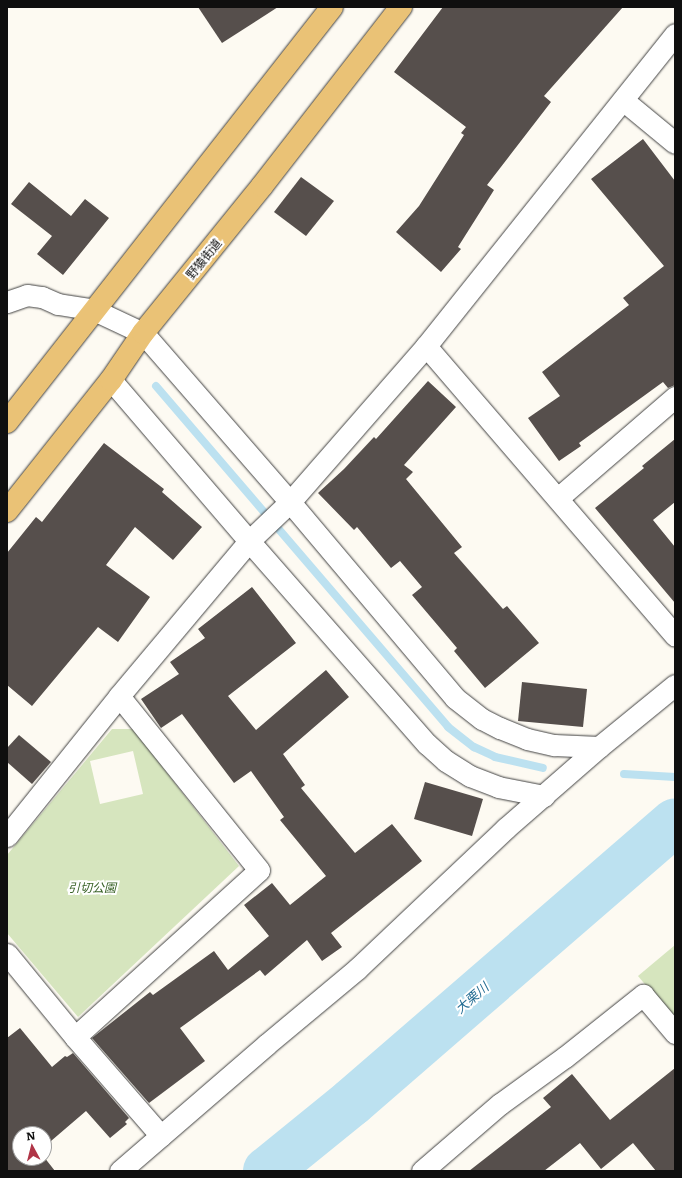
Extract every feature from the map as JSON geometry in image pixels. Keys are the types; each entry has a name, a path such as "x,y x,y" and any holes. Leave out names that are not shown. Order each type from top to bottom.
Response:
{"main road":[{"path":"7,422 332,7"},
{"name":"野猿街道","path":"7,511 111,380 143,333 238,216 401,7"}],"street":[{"path":"7,836 119,696 248,541 290,502 426,346 675,34"},
{"path":"623,100 675,143"},
{"path":"7,302 27,295 42,297 58,304 94,310 143,333 290,502 455,698 482,719 500,728 527,738 554,745 599,747"},
{"path":"426,346 675,636"},
{"path":"111,380 248,541 427,744 446,761 470,776 498,787 544,796"},
{"path":"558,498 675,397"},
{"path":"120,1171 267,1044 357,969 506,828 599,747 675,685"},
{"path":"75,1037 259,870 119,696"},
{"path":"7,954 75,1037 161,1136"},
{"path":"422,1171 500,1104 565,1058 643,995 675,1033"}],"green space":[{"name":"引切公園","path":"112,729 133,729 239,866 78,1017 7,933 7,855","holes":["133,751 143,794 100,804 90,761"]},
{"path":"675,945 675,1020 638,976"}],"building":[{"path":"198,7 278,7 222,43"},
{"path":"443,7 623,7 544,96 551,102 487,185 494,190 458,247 461,249 441,272 396,232 419,206 464,135 461,133 466,127 394,72"},
{"path":"643,139 675,181 675,385 668,388 663,382 579,443 581,446 559,461 528,418 560,396 542,372 629,305 623,298 664,266 591,179"},
{"path":"301,177 334,201 306,236 274,212"},
{"path":"29,182 71,216 85,199 109,218 63,275 37,254 52,236 11,204"},
{"path":"428,381 456,407 404,465 413,472 406,479 462,547 454,553 503,609 507,606 539,643 485,688 454,651 457,648 412,595 422,587 400,561 391,568 357,527 354,530 318,493 344,469 374,437 376,439"},
{"path":"675,439 675,502 653,520 675,547 675,603 595,508 644,468 642,466"},
{"path":"104,443 164,489 162,492 202,527 173,560 135,527 106,565 150,597 118,642 98,627 32,706 7,685 7,553 36,517 42,522"},
{"path":"252,587 296,643 228,696 256,730 326,670 349,697 283,754 305,785 301,788 355,853 392,824 422,861 331,933 342,947 322,961 307,940 265,976 260,970 180,1028 205,1061 149,1103 92,1038 150,992 153,995 214,951 228,970 269,936 244,905 272,883 290,905 326,876 280,820 284,817 251,771 234,783 182,714 161,728 141,699 179,674 170,662 205,638 198,629"},
{"path":"522,682 587,689 583,727 518,721"},
{"path":"19,735 51,762 32,784 7,762 7,748"},
{"path":"425,782 483,799 472,836 414,819"},
{"path":"20,1028 52,1067 65,1056 67,1057 73,1053 129,1118 125,1122 127,1124 110,1138 86,1111 52,1140 52,1126 12,1126 12,1166 51,1166 55,1171 7,1171 7,1038"},
{"path":"675,1068 675,1171 656,1171 633,1143 601,1169 580,1143 544,1171 469,1171 551,1107 543,1098 572,1074 610,1120"}],"waterway":[{"path":"156,386 448,727 474,747 495,757 543,768"},
{"path":"624,774 675,777"},
{"name":"大栗川","path":"267,1171 352,1102 675,822"}]}
